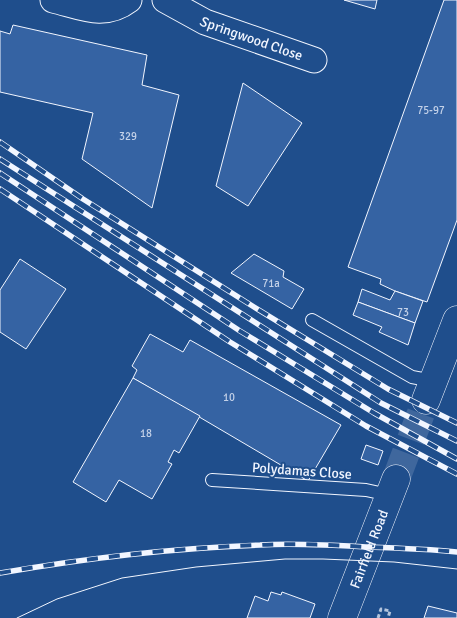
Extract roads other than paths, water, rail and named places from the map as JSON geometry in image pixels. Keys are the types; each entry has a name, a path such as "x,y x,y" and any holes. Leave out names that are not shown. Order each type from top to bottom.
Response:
{"main road":[{"path":"430,390 457,320"},
{"name":"Fairfield Road","path":"342,618 392,487"}],"street":[{"path":"54,0 99,11 113,9 130,0"},
{"name":"Springwood Close","path":"165,0 205,22 314,60"}],"lane":[{"path":"312,320 412,377 430,390"},
{"name":"Polydamas Close","path":"212,480 366,490 392,487"}],"tunnel":[{"path":"396,479 426,400"}],"tram line":[{"path":"17,618 57,599 122,578 196,567 285,559 323,559 394,562 457,569"}],"railway":[{"path":"0,142 83,199 254,307 388,389 457,423"},
{"path":"0,159 381,403 457,441"},
{"path":"0,173 240,331 374,413 457,459"},
{"path":"0,189 230,342 366,426 457,474"},
{"path":"0,573 130,554 227,546 313,544 457,552"}]}
